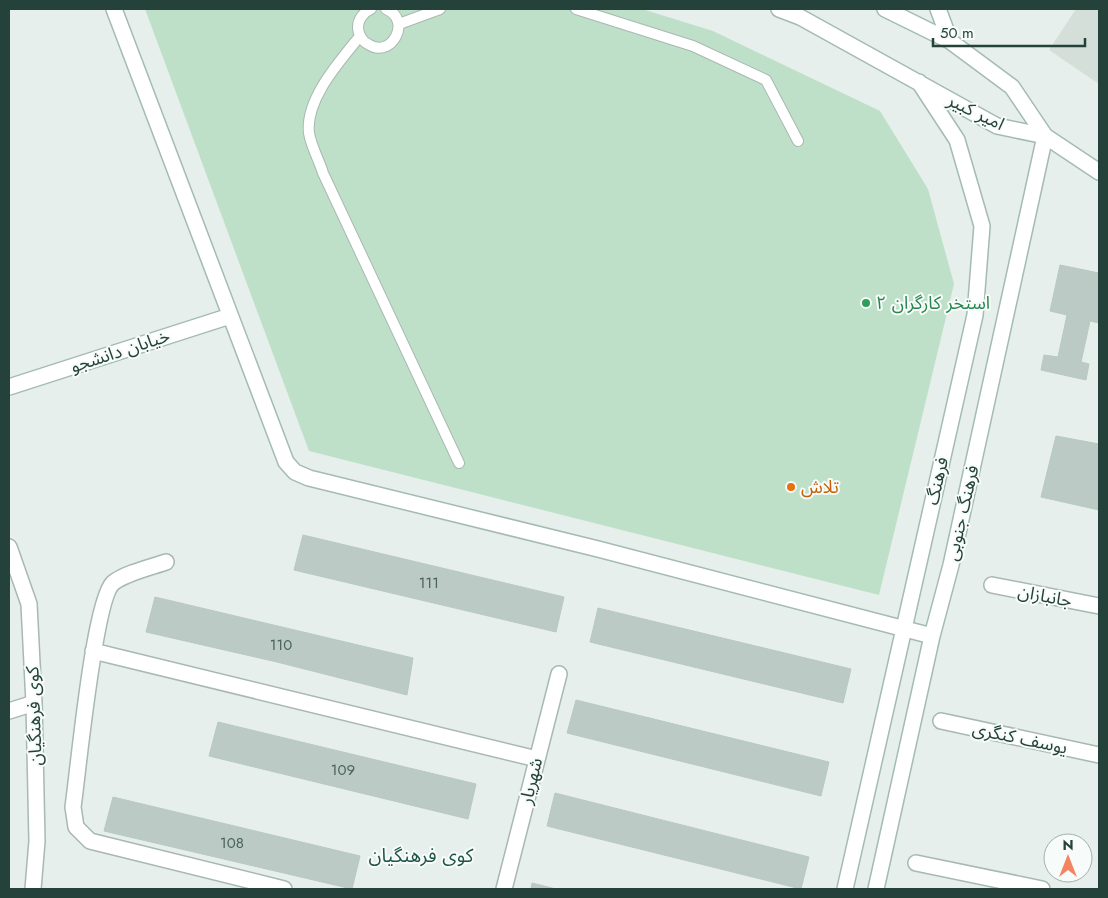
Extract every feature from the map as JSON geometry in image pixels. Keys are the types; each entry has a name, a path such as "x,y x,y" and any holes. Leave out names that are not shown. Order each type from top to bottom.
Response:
{"street":[{"path":"114,9 286,462 295,472 319,480 932,636"},
{"name":"امیر کبیر","path":"779,9 802,13 997,126 1045,136"},
{"name":"امیر کبیر","path":"885,9 950,41 1012,87 1045,136"},
{"path":"938,9 950,41"},
{"name":"فرهنگ","path":"845,889 975,314 982,226 957,140 919,82"},
{"path":"1045,136 1099,172"},
{"name":"فرهنگ جنوبی","path":"876,889 932,636 953,555 1045,136"},
{"name":"خیابان دانشجو","path":"9,387 230,316"},
{"name":"کوی فرهنگیان","path":"9,547 29,604 34,703 37,841 33,889"},
{"path":"166,562 127,576 114,583 107,591 93,651 73,808 76,827 90,841 284,889"},
{"name":"جانبازان","path":"992,585 1099,606"},
{"path":"93,651 537,759"},
{"name":"شهریار","path":"504,889 559,674"},
{"path":"9,711 34,703"},
{"name":"یوسف کنگری","path":"941,721 1099,755"},
{"path":"916,863 1042,889"}],"lane":[{"path":"366,11 359,21 360,36 370,46 379,48 387,46 394,41 399,33 399,24 396,16 386,9"},
{"path":"399,24 440,9"},
{"path":"576,9 693,46 766,80 798,141"},
{"path":"360,36 329,75 312,107 309,132 327,182 459,463"}],"shaded area":[{"path":"1076,9 1099,9 1099,84 1049,50"}],"green space":[{"path":"145,9 642,9 713,31 880,111 928,189 954,284 879,595 309,451"}],"building":[{"path":"1060,265 1099,273 1099,323 1090,321 1081,362 1089,364 1086,380 1041,370 1044,355 1058,357 1067,315 1050,311"},
{"path":"1056,436 1099,444 1099,510 1041,497"},
{"path":"303,535 564,597 556,632 294,570"},
{"path":"155,597 413,658 407,695 277,662 146,632"},
{"path":"598,608 851,669 843,703 590,642"},
{"path":"576,700 829,762 821,796 567,733"},
{"path":"218,722 476,784 468,819 209,756"},
{"path":"555,793 809,857 801,889 547,826"},
{"path":"113,797 360,856 352,889 104,831"},
{"path":"532,883 556,889 531,889"}],"place":[{"name":"استخر کارگران ۲","path":"866,303"},
{"name":"تلاش","path":"791,487"}],"district":[{"name":"کوی فرهنگیان","path":"421,855"}]}
